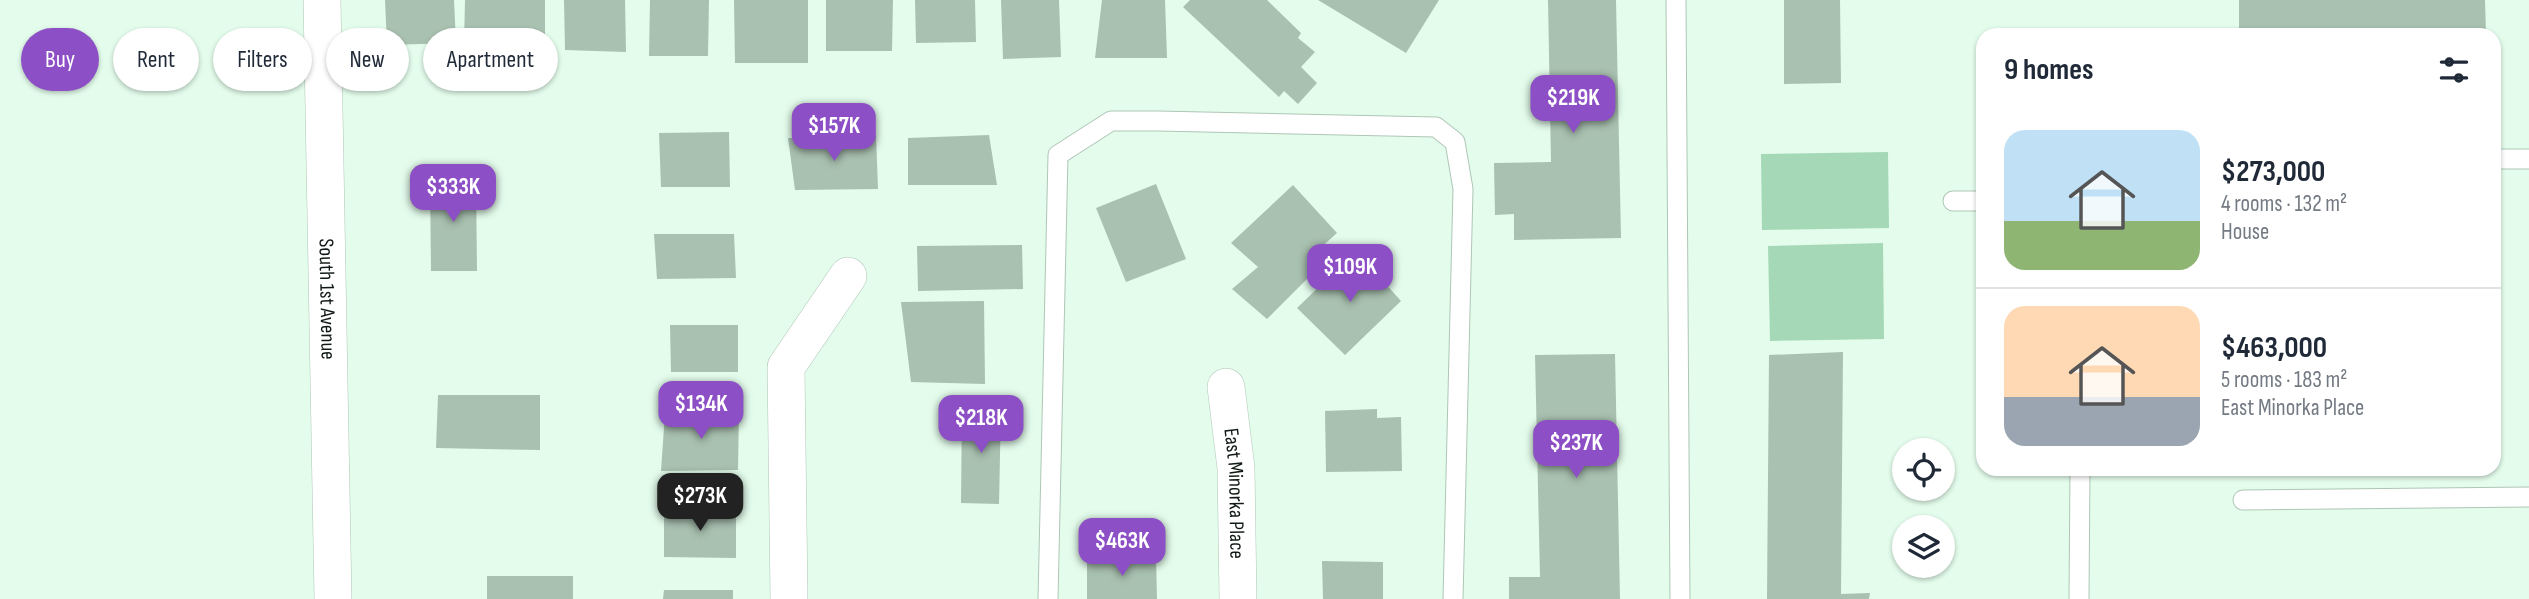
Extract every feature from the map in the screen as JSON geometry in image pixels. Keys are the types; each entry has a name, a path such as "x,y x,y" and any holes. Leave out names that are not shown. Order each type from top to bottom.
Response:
{"street":[{"name":"South 1st Avenue","path":"322,0 333,599"},
{"path":"789,599 786,367 848,276"},
{"name":"East Minorka Place","path":"1226,387 1236,468 1238,599"}],"lane":[{"path":"1676,0 1680,599"},
{"path":"1048,599 1058,155 1111,121 1436,127 1455,142 1463,188 1453,599"},
{"path":"2501,159 2529,159"},
{"path":"1953,201 1976,201"},
{"path":"2079,599 2080,476"},
{"path":"2244,500 2529,497"}],"green space":[{"path":"1888,152 1889,228 1762,230 1761,154"},
{"path":"1883,243 1884,339 1770,341 1768,246"}],"building":[{"path":"385,0 454,0 455,28 423,28 423,44 409,44 409,28 386,28"},
{"path":"465,0 545,0 545,28 464,28"},
{"path":"564,0 625,0 626,52 565,50"},
{"path":"650,0 709,0 708,56 649,56"},
{"path":"734,0 808,0 808,63 735,63"},
{"path":"826,0 893,0 892,51 826,51"},
{"path":"915,0 975,0 976,42 916,43"},
{"path":"1001,0 1059,0 1061,57 1003,59"},
{"path":"1102,0 1165,0 1167,58 1095,58"},
{"path":"1190,0 1267,0 1301,33 1298,38 1315,52 1301,67 1317,83 1298,104 1284,91 1279,97 1183,7"},
{"path":"1318,0 1439,0 1406,53"},
{"path":"1548,0 1616,0 1621,238 1514,240 1514,214 1495,215 1494,163 1551,162"},
{"path":"1784,0 1840,0 1841,83 1784,84"},
{"path":"2239,0 2485,0 2486,28 2239,28"},
{"path":"729,132 730,187 661,187 659,133"},
{"path":"876,135 878,189 795,190 788,138"},
{"path":"989,135 997,185 908,185 908,138"},
{"path":"430,178 476,178 477,271 431,271"},
{"path":"1156,184 1186,259 1126,282 1096,208"},
{"path":"1293,185 1337,233 1309,258 1319,267 1267,319 1232,289 1258,267 1231,243"},
{"path":"654,234 734,234 736,278 657,279"},
{"path":"1022,245 1023,289 918,291 917,246"},
{"path":"1356,251 1401,301 1345,355 1297,308"},
{"path":"984,301 985,384 911,382 901,302"},
{"path":"670,325 738,325 738,372 671,372"},
{"path":"1843,352 1841,594 1870,593 1869,599 1767,599 1769,355"},
{"path":"1615,354 1620,599 1509,599 1509,577 1540,577 1535,355"},
{"path":"438,395 540,395 540,450 436,448"},
{"path":"962,405 1001,407 999,504 961,503"},
{"path":"1377,409 1377,418 1401,417 1402,471 1326,472 1325,411"},
{"path":"739,411 738,470 661,471 665,413"},
{"path":"664,508 736,508 736,558 664,557"},
{"path":"1087,556 1156,556 1157,599 1087,599"},
{"path":"1322,561 1383,562 1383,599 1323,599"},
{"path":"487,576 573,576 573,599 487,599"},
{"path":"664,590 733,590 733,599 663,599"}]}
